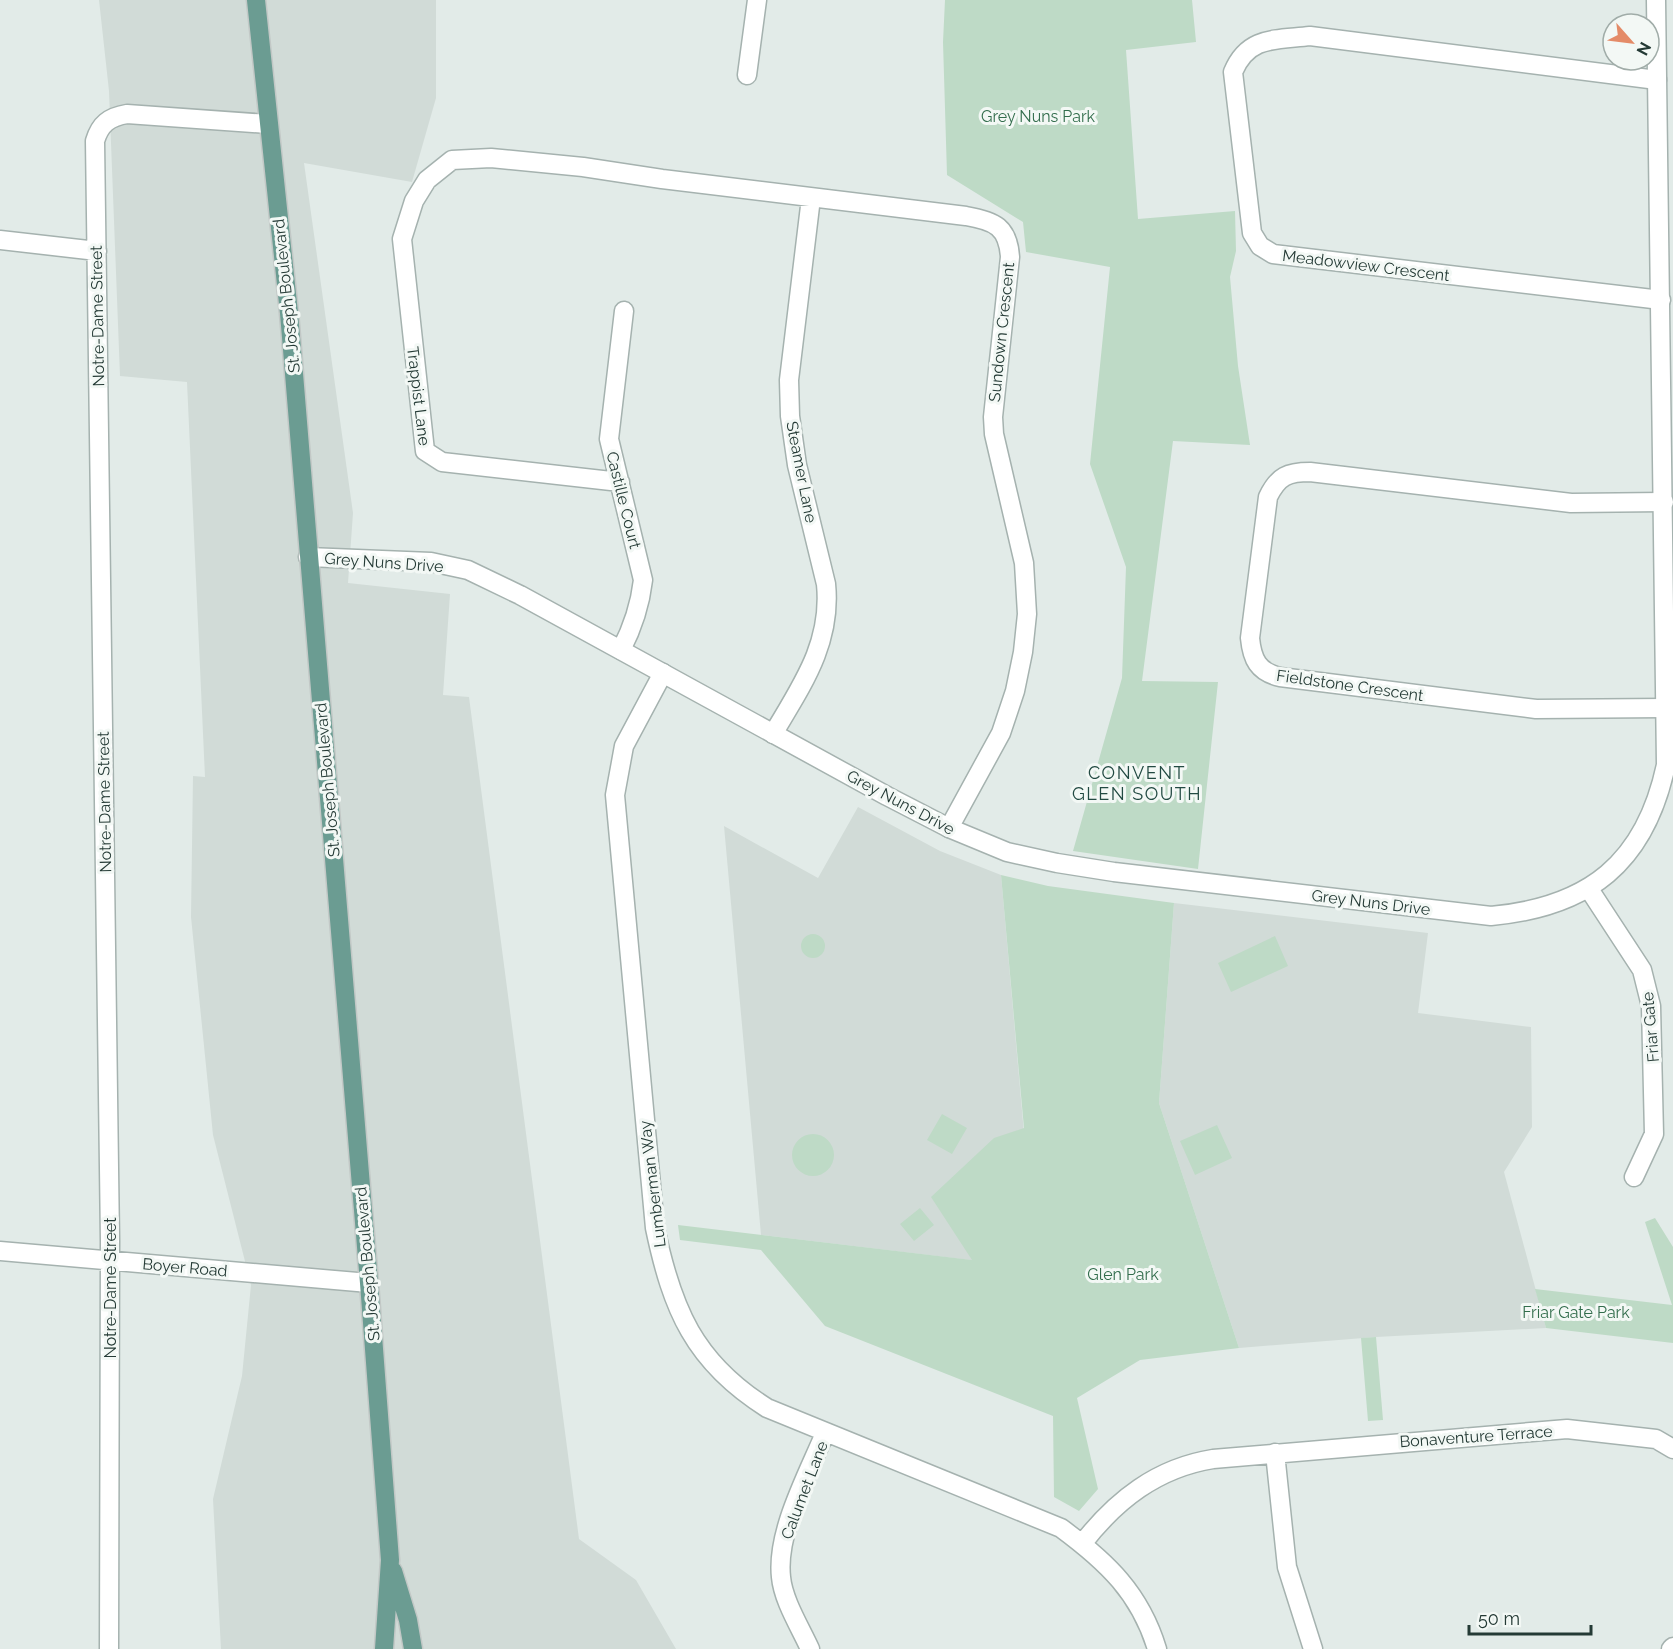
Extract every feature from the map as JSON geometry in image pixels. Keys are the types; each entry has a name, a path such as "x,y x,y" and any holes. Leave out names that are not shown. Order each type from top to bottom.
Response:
{"main road":[{"name":"St. Joseph Boulevard","path":"256,0 267,123 289,313 369,1283 390,1560 384,1649"},
{"name":"St. Joseph Boulevard","path":"390,1560 408,1620 413,1649"}],"street":[{"path":"747,75 757,0"},
{"name":"Grey Nuns Drive","path":"308,557 431,562 468,570 520,594 949,828 1007,852 1057,863 1491,916 1528,913 1568,900 1589,888 1624,857 1655,808 1666,765 1656,0"},
{"name":"Meadowview Crescent","path":"1657,80 1310,36 1259,43 1240,56 1233,72 1252,233 1260,246 1273,254 1661,300"},
{"name":"Notre-Dame Street","path":"109,1649 110,1260 95,141 98,130 105,121 127,114 267,123"},
{"name":"Sundown Crescent","path":"452,160 491,158 583,167 979,218 1000,228 1009,241 1010,257 993,417 994,434 1024,563 1027,614 1023,652 1015,692 1001,733 949,828"},
{"name":"Trappist Lane","path":"452,160 427,180 414,201 402,239 425,452 442,462 620,482"},
{"name":"Steamer Lane","path":"773,734 818,651 827,624 826,584 797,465 790,416 789,380 811,198"},
{"path":"0,240 97,251"},
{"name":"Castille Court","path":"621,650 632,629 641,599 643,580 609,440 624,311"},
{"name":"Fieldstone Crescent","path":"1664,502 1571,503 1310,472 1292,472 1274,484 1268,497 1250,638 1252,656 1258,667 1269,675 1280,677 1536,709 1666,708"},
{"name":"Lumberman Way","path":"663,673 624,746 615,795 654,1217 662,1261 672,1297 688,1331 736,1388 767,1408 1061,1528 1106,1565 1141,1608 1156,1649"},
{"name":"Friar Gate","path":"1589,888 1641,970 1651,1006 1654,1134 1634,1177"},
{"name":"Boyer Road","path":"0,1251 369,1283"},
{"name":"Bonaventure Terrace","path":"1082,1544 1125,1498 1158,1476 1195,1462 1275,1453 1567,1429 1656,1439 1673,1449"},
{"name":"Calumet Lane","path":"810,1649 781,1579 781,1560 788,1525 825,1433"},
{"path":"1275,1453 1287,1567 1313,1649"}],"shaded area":[{"path":"99,0 436,0 436,98 412,182 304,163 353,513 348,583 450,594 443,695 469,697 579,1539 636,1580 676,1649 221,1649 213,1499 242,1376 251,1285 213,1135 191,917 193,776 205,777 187,382 120,376 109,91"},
{"path":"858,807 940,851 1001,875 1036,1268 761,1235 724,826 818,878"},
{"path":"1174,903 1428,933 1418,1013 1531,1027 1532,1127 1504,1172 1546,1328 1376,1337 1239,1348 1159,1103"}],"green space":[{"name":"Grey Nuns Park","path":"945,0 1192,0 1196,42 1126,50 1138,219 1235,211 1236,251 1230,277 1238,366 1250,445 1173,441 1142,681 1218,682 1198,869 1073,851 1122,678 1126,567 1090,464 1110,267 1026,252 1023,222 947,175 943,42"},
{"name":"Glen Park","path":"1001,875 1048,886 1174,903 1159,1103 1239,1348 1140,1360 1077,1398 1098,1489 1079,1511 1054,1497 1053,1416 825,1326 761,1250 680,1240 678,1225 972,1260 931,1197 994,1138 1024,1128"},
{"path":"813,934 818,935 824,941 824,951 818,957 813,958 808,957 802,951 801,946 802,941 808,935"},
{"path":"1275,936 1288,966 1231,992 1218,963"},
{"path":"942,1114 967,1128 952,1154 927,1140"},
{"path":"1217,1125 1232,1158 1195,1175 1180,1141"},
{"path":"813,1134 821,1135 828,1140 833,1147 833,1163 828,1170 821,1175 813,1176 805,1175 798,1170 793,1163 792,1155 793,1147 798,1140 805,1135"},
{"path":"920,1208 934,1225 914,1241 900,1224"},
{"name":"Friar Gate Park","path":"1655,1218 1673,1247 1673,1343 1546,1328 1535,1289 1672,1305 1645,1222"},
{"path":"1376,1337 1383,1420 1368,1421 1361,1338"}],"district":[{"name":"CONVENT GLEN SOUTH","path":"1137,783"}]}
